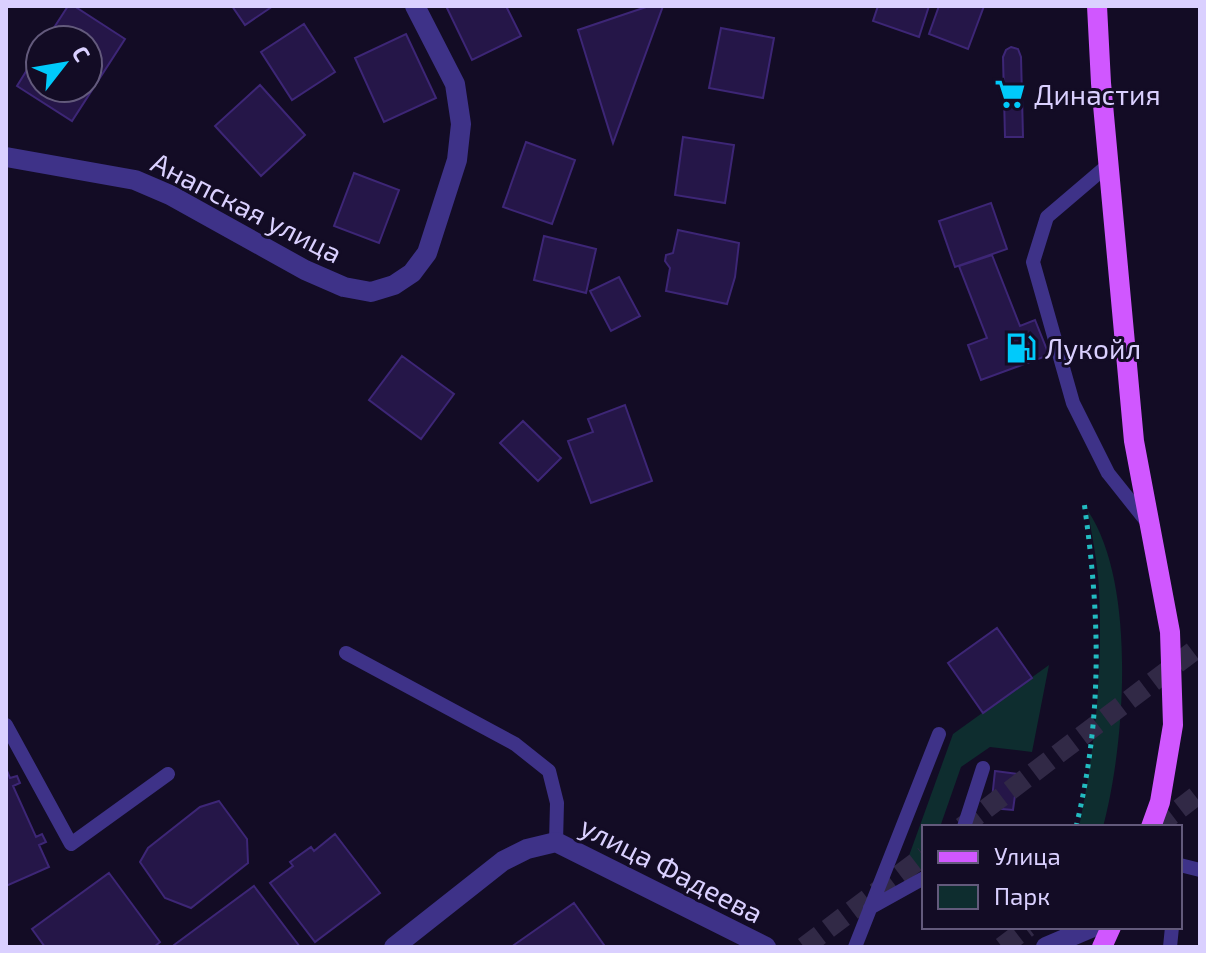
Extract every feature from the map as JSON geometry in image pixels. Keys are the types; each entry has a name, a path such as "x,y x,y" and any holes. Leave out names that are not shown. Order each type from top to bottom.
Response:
{"main road":[{"path":"1097,6 1108,165 1134,441 1170,632 1173,725 1160,802 1152,825"}],"street":[{"name":"Анапская улица","path":"6,157 135,180 170,195 305,270 344,287 371,292 394,285 412,273 427,253 457,160 461,124 455,84 415,6"},
{"name":"улица Фадеева","path":"394,947 503,861 527,849 556,842 766,947"},
{"path":"1046,947 1088,929"}],"lane":[{"path":"1108,165 1047,217 1033,262 1073,403 1108,473 1150,526"},
{"path":"346,653 515,744 549,771 557,803 556,842"},
{"path":"6,725 71,844 168,774"},
{"path":"855,947 939,734"},
{"path":"965,825 983,768"},
{"path":"870,908 922,879"}],"path":[{"path":"1076,825 1091,753 1096,704 1095,581 1084,502"}],"green space":[{"path":"1088,511 1104,542 1114,580 1120,621 1121,710 1111,793 1103,825 1079,825 1099,680 1100,620 1096,560"},
{"path":"1049,665 1032,752 990,747 961,767 941,825 922,825 922,870 917,873 909,870 906,864 953,734"}],"building":[{"path":"68,6 74,6 102,24 56,24"},
{"path":"232,6 273,6 245,25"},
{"path":"446,6 506,6 521,36 472,60"},
{"path":"649,6 663,6 613,143 578,30"},
{"path":"878,6 929,6 919,37 873,21"},
{"path":"939,6 984,6 968,49 929,34"},
{"path":"304,24 335,72 292,100 261,52"},
{"path":"104,25 125,39 104,71"},
{"path":"721,28 774,38 763,98 709,88"},
{"path":"406,34 436,98 384,122 355,58"},
{"path":"1011,47 1018,49 1021,57 1023,137 1005,137 1003,57"},
{"path":"24,75 24,90 17,86"},
{"path":"260,85 305,135 261,176 215,126"},
{"path":"45,104 83,104 72,121"},
{"path":"683,137 734,145 725,203 675,195"},
{"path":"526,142 575,160 552,224 503,207"},
{"path":"354,173 399,190 379,243 334,226"},
{"path":"991,203 1007,249 955,267 939,221"},
{"path":"678,230 739,243 735,277 727,304 666,291 670,268 665,261 666,255 673,253"},
{"path":"544,236 596,249 586,293 534,280"},
{"path":"992,255 1020,326 1035,320 1049,355 981,380 968,345 987,338 959,266"},
{"path":"619,277 640,316 611,331 590,291"},
{"path":"402,356 454,394 421,439 369,400"},
{"path":"625,405 652,481 591,503 568,441 593,432 588,419"},
{"path":"523,421 561,458 538,481 500,443"},
{"path":"997,628 1032,678 983,713 948,663"},
{"path":"6,768 10,778 17,776 20,783 13,786 36,837 42,834 46,842 39,845 49,867 6,886"},
{"path":"995,771 1018,774 1013,810 991,808"},
{"path":"219,801 247,839 248,863 191,908 165,898 140,862 148,848 200,807"},
{"path":"335,834 380,893 315,942 270,883 293,866 290,862 311,847 314,851"},
{"path":"109,873 160,942 154,947 45,947 32,929"},
{"path":"254,886 300,947 175,947 174,945"},
{"path":"574,903 604,945 511,947"}],"tunnel":[{"path":"965,825 1200,646"},
{"path":"1159,825 1200,793"},
{"path":"804,947 922,858"},
{"path":"1002,947 1025,929"}],"place":[{"name":"Династия","path":"1010,94"},
{"name":"Лукойл","path":"1021,348"}]}
